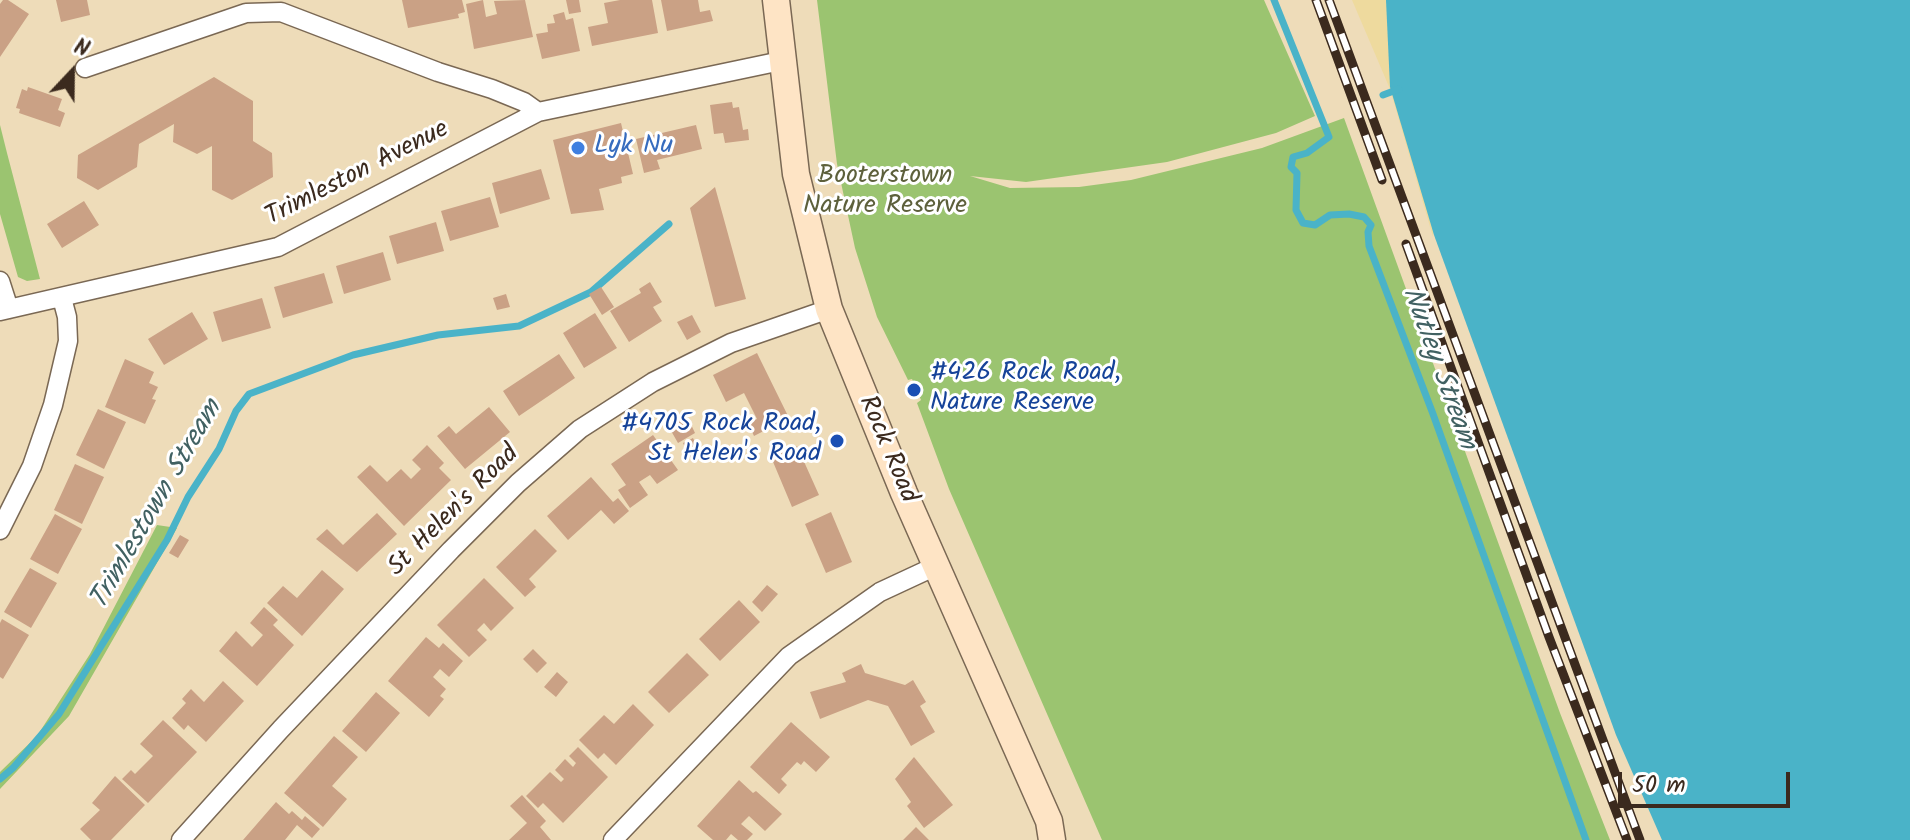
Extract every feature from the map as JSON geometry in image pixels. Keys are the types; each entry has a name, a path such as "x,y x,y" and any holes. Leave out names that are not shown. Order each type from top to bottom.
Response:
{"main road":[{"name":"Rock Road","path":"776,0 796,174 829,309 869,412 938,565 1050,830 1069,840"}],"street":[{"path":"85,68 246,13 281,12 438,72 492,89 524,102 538,112"},
{"name":"Trimleston Avenue","path":"4,310 278,247 538,112 781,61"},
{"path":"0,281 4,310"},
{"path":"0,530 32,466 53,405 68,341 62,298"},
{"name":"St Helen's Road","path":"181,840 281,729 451,550 518,483 580,429 653,382 731,343 829,309"},
{"path":"613,840 789,656 880,592 938,565"}],"green space":[{"name":"Booterstown Nature Reserve","path":"817,0 1264,0 1315,116 1276,133 1167,162 1026,182 970,176 1010,188 1079,187 1131,180 1262,148 1344,118 1560,713 1610,840 1102,840 949,489 917,403 921,400 912,379 908,380 877,317 855,248 837,164"},
{"path":"0,125 40,279 27,281 18,277 0,214"},
{"path":"157,525 177,528 69,716 0,789 0,772 37,736 90,654"}],"sand":[{"path":"1352,0 1433,0 1438,154 1433,237 1390,89"}],"water":[{"path":"1386,0 1910,0 1910,840 1662,840 1616,735 1434,235 1390,87"}],"building":[{"path":"3,0 29,14 0,57 0,4"},
{"path":"56,0 87,0 90,15 61,22"},
{"path":"402,0 462,0 465,12 458,14 459,18 408,28"},
{"path":"483,0 486,17 497,14 494,1 525,0 533,37 474,49 466,4"},
{"path":"566,0 579,0 581,12 569,14"},
{"path":"652,0 658,33 592,46 588,27 608,23 604,3"},
{"path":"661,0 698,0 700,12 710,10 713,21 667,31"},
{"path":"564,12 566,20 573,18 580,51 542,59 536,34 548,32 547,24 555,23 553,15"},
{"path":"214,77 253,101 253,141 272,153 273,177 232,200 212,190 212,146 197,154 173,142 174,124 139,144 137,167 98,190 77,178 78,155"},
{"path":"28,87 62,99 58,110 65,113 60,127 19,113 20,109 16,108 22,89 27,91"},
{"path":"732,102 733,108 739,107 743,130 748,129 749,140 725,143 723,133 714,134 710,105"},
{"path":"621,123 633,174 621,177 622,183 599,189 604,210 571,214 553,140"},
{"path":"696,125 702,149 657,160 660,169 644,173 636,139"},
{"path":"541,169 550,199 500,214 492,183"},
{"path":"715,187 746,299 715,307 690,208"},
{"path":"490,197 499,227 450,241 441,211"},
{"path":"84,201 99,225 62,248 47,224"},
{"path":"436,222 444,251 397,264 389,236"},
{"path":"383,252 391,280 344,294 336,266"},
{"path":"324,273 333,303 283,318 274,287"},
{"path":"650,282 662,302 653,307 662,321 629,342 610,311 641,293 639,289"},
{"path":"601,287 614,307 602,315 589,294"},
{"path":"506,294 510,307 497,310 493,298"},
{"path":"262,298 271,328 222,342 213,312"},
{"path":"192,312 208,339 164,365 148,339"},
{"path":"595,313 617,348 584,368 563,333"},
{"path":"692,315 701,332 687,340 677,322"},
{"path":"757,353 789,418 754,436 748,423 757,419 744,393 726,402 713,375"},
{"path":"559,354 575,378 519,416 503,391"},
{"path":"125,359 154,372 149,383 158,387 152,399 156,400 145,424 105,407"},
{"path":"489,407 510,432 465,469 437,436 449,426 456,434"},
{"path":"98,409 126,422 104,469 76,455"},
{"path":"685,412 695,433 678,443 666,422"},
{"path":"653,435 678,470 657,484 650,475 639,482 648,495 630,508 618,490 626,485 611,464"},
{"path":"693,438 702,458 692,462 683,443"},
{"path":"427,445 444,463 439,468 451,480 404,526 357,477 370,465 387,482 401,469 411,479 421,469 412,460"},
{"path":"797,446 819,495 792,507 771,457"},
{"path":"75,464 104,477 82,524 54,510"},
{"path":"591,477 613,502 618,498 629,511 614,524 601,510 568,540 547,516"},
{"path":"831,512 852,562 826,573 805,524"},
{"path":"377,513 397,534 357,572 316,539 327,529 343,545"},
{"path":"55,514 82,529 58,574 30,559"},
{"path":"535,529 557,551 529,579 536,587 525,597 496,567"},
{"path":"180,535 189,540 178,558 169,553"},
{"path":"30,568 57,583 31,628 4,612"},
{"path":"322,570 344,589 302,636 267,603 283,586 297,598"},
{"path":"484,578 514,608 491,631 484,623 477,630 487,640 469,657 437,625"},
{"path":"767,585 778,594 762,612 752,602"},
{"path":"739,600 760,622 720,661 699,639"},
{"path":"264,607 278,620 273,625 294,645 257,686 219,651 236,631 252,647 263,635 250,623"},
{"path":"2,619 29,635 3,679 0,677"},
{"path":"426,637 439,648 443,643 463,661 449,677 440,669 433,677 446,689 440,696 444,699 429,717 388,681"},
{"path":"533,649 547,663 537,673 523,659"},
{"path":"687,653 709,675 669,713 648,692"},
{"path":"861,664 865,673 905,685 913,680 926,702 920,706 935,732 911,746 888,706 868,700 820,719 810,692 846,682 842,673"},
{"path":"557,672 568,682 556,697 544,687"},
{"path":"223,681 244,701 206,742 188,725 184,730 172,718 186,703 182,699 191,689 204,702"},
{"path":"376,692 400,713 366,752 342,731"},
{"path":"633,704 654,725 616,765 604,753 598,759 579,740 604,715 614,724"},
{"path":"163,720 197,752 148,803 122,779 131,770 135,774 153,756 140,744"},
{"path":"791,722 830,757 816,772 804,761 801,765 797,762 781,779 787,785 779,794 750,767"},
{"path":"334,736 358,757 332,786 347,799 323,827 284,793"},
{"path":"578,747 608,777 563,823 543,803 538,808 526,796 550,772 561,782 564,779 555,770 565,759 573,767 576,763 569,756"},
{"path":"914,757 953,805 924,828 907,806 911,802 895,779"},
{"path":"115,776 145,805 111,840 91,840 80,829 100,810 92,803"},
{"path":"739,780 782,814 765,831 749,816 741,824 753,834 747,840 738,840 731,834 726,840 713,840 697,826"},
{"path":"522,795 546,821 540,827 551,840 509,840 527,823 510,806"},
{"path":"276,802 289,814 292,811 302,820 305,816 320,829 312,838 297,825 285,840 243,840"},
{"path":"916,827 929,840 903,840"}],"waterway":[{"name":"Nutley Stream","path":"1274,0 1329,137 1307,153 1293,157 1291,167 1297,173 1296,210 1303,223 1315,225 1330,215 1349,214 1364,217 1371,225 1369,246 1433,414 1586,840"},
{"path":"1383,95 1399,89"},
{"name":"Trimlestown Stream","path":"0,779 59,714 167,540 188,497 219,449 236,411 249,394 353,355 438,335 519,326 591,292 669,224"}],"railway":[{"path":"1316,0 1382,180"},
{"path":"1329,0 1640,840"},
{"path":"1406,244 1549,637 1627,840"}],"place":[{"name":"Lyk Nu","path":"578,148"},
{"name":"#426 Rock Road, Nature Reserve","path":"914,390"},
{"name":"#4705 Rock Road, St Helen's Road","path":"837,441"}]}
